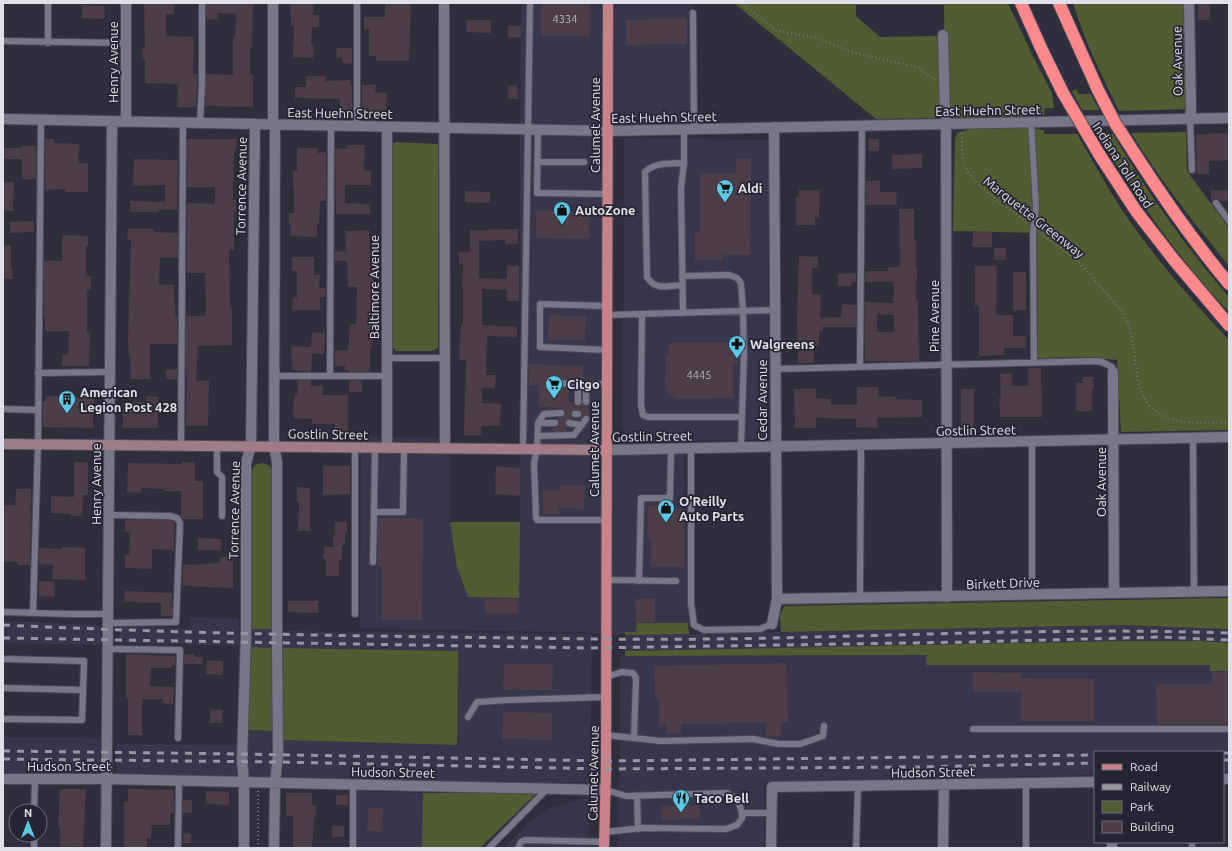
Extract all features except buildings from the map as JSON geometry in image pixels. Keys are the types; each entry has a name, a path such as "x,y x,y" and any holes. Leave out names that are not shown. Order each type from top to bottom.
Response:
{"highway":[{"name":"Indiana Toll Road","path":"1021,3 1040,48 1063,93 1099,154 1136,211 1174,260 1229,325"},
{"name":"Indiana Toll Road","path":"1058,3 1098,90 1116,123 1169,205 1212,264 1229,284"}],"main road":[{"name":"Calumet Avenue","path":"605,841 608,3"},
{"name":"Gostlin Street","path":"3,444 607,450"}],"street":[{"name":"Henry Avenue","path":"126,3 126,121"},
{"path":"273,3 274,446 277,462 278,755 275,783 274,848"},
{"path":"444,3 444,448"},
{"name":"Oak Avenue","path":"1189,3 1190,119"},
{"name":"Pine Avenue","path":"942,35 946,124 947,597"},
{"name":"East Huehn Street","path":"3,120 183,122 608,131 1229,118"},
{"name":"Henry Avenue","path":"106,848 112,121"},
{"name":"Torrence Avenue","path":"244,848 244,782 242,761 246,642 246,463 251,446 255,124"},
{"name":"Baltimore Avenue","path":"387,126 387,448"},
{"name":"Cedar Avenue","path":"772,624 777,600 774,127"},
{"name":"Oak Avenue","path":"1113,372 1114,593"},
{"name":"Gostlin Street","path":"607,450 1229,437"},
{"name":"Birkett Drive","path":"777,600 1229,591"},
{"name":"Hudson Street","path":"3,779 106,779 606,790"},
{"name":"Hudson Street","path":"771,813 772,788 1094,782"},
{"path":"943,848 944,784"},
{"path":"771,813 771,848"}],"lane":[{"path":"48,3 48,42"},
{"path":"200,123 202,84 202,3"},
{"path":"357,3 357,126"},
{"path":"523,449 532,129 530,3"},
{"path":"683,313 682,188 689,129 693,13"},
{"path":"3,41 126,43"},
{"path":"1190,119 1192,170"},
{"path":"33,613 38,444 41,120"},
{"path":"181,445 183,122"},
{"path":"1031,122 1036,207 1034,227 1034,363"},
{"path":"330,376 331,126"},
{"path":"860,367 862,126"},
{"path":"532,129 537,162 537,193 608,194"},
{"path":"537,162 584,162"},
{"path":"682,285 657,287 651,283 647,277 645,172 654,165 684,163"},
{"path":"1216,203 1229,221"},
{"path":"682,276 729,275 737,278 741,283 744,355 741,448"},
{"path":"607,350 540,347 540,304 642,314 775,310"},
{"path":"642,314 641,405 643,415 648,417 742,417"},
{"path":"387,358 444,358"},
{"path":"775,369 1096,361 1108,364 1112,367 1113,372"},
{"path":"38,373 110,372"},
{"path":"274,376 387,376"},
{"path":"555,383 607,384"},
{"path":"578,384 578,402"},
{"path":"586,384 586,402"},
{"path":"3,409 38,410"},
{"path":"561,413 544,414 538,423 537,450 534,463 535,514 537,520 607,520"},
{"path":"538,436 574,435 580,419 568,424"},
{"path":"538,423 555,423"},
{"path":"1193,438 1194,592"},
{"path":"1032,441 1032,595"},
{"path":"860,598 861,445"},
{"path":"217,446 217,472 222,477 222,516"},
{"path":"355,447 355,614"},
{"path":"373,562 375,447"},
{"path":"374,512 404,512 404,448"},
{"path":"691,448 691,603 694,625 704,630 760,629 772,624"},
{"path":"640,581 641,498 670,498 671,449"},
{"path":"3,612 176,622 180,523 177,518 170,516 109,515"},
{"path":"607,580 676,581"},
{"path":"108,649 180,650 178,738"},
{"path":"3,659 84,661 82,720 3,719"},
{"path":"606,677 622,672 633,673 636,678 634,738"},
{"path":"3,688 83,690"},
{"path":"468,717 477,702 606,697"},
{"path":"606,735 661,741 753,739 779,744 800,744 823,736 824,726"},
{"path":"973,729 1229,729"},
{"path":"34,803 35,779"},
{"path":"178,848 179,781"},
{"path":"1026,783 1026,848"},
{"path":"353,784 353,848"},
{"path":"856,848 858,786"},
{"path":"489,848 547,789"},
{"name":"Hudson Street","path":"606,790 626,796 727,793 738,800 742,813"},
{"path":"637,796 638,829"},
{"path":"518,848 521,842 525,840 605,841 638,829 726,830 737,825 742,818 742,813 771,813"},
{"path":"563,841 563,848"}],"path":[{"path":"741,3 777,30 818,38 851,52 920,68 934,79 944,92"},
{"name":"Marquette Greenway","path":"962,132 962,154 964,162 968,173 975,182 1080,262 1126,317 1130,328 1141,391 1155,411 1165,418 1176,422 1229,422"},
{"path":"258,790 258,848"}],"shaded area":[{"path":"521,3 605,3 603,633 360,628 361,437 450,438 450,522 520,522"},
{"path":"611,3 692,3 691,126 611,128"},
{"path":"624,138 769,140 768,439 623,442"},
{"path":"684,452 689,634 1122,625 1229,629 1229,643 1201,641 1124,641 625,651 625,635 610,635 610,453"},
{"path":"190,617 239,619 239,646 119,643 120,626 191,628"},
{"path":"3,621 100,625 101,645 3,643"},
{"path":"249,629 272,629 272,648 248,647"},
{"path":"282,631 592,634 590,782 507,784 283,777 281,740 457,745 458,651 283,648"},
{"path":"927,655 927,665 1210,665 1210,671 1229,671 1229,772 1224,772 1224,751 1094,751 1094,775 764,782 764,848 617,848 620,755 620,656"},
{"path":"248,730 272,731 270,776 248,775 246,766"},
{"path":"3,737 100,738 100,775 3,773"},
{"path":"117,744 238,745 239,777 117,774"},
{"path":"356,791 423,793 422,848 356,848"},
{"path":"590,796 588,848 504,848 527,824 553,807"}],"green space":[{"path":"734,3 1008,3 1052,93 1054,108 1045,108 1044,115 945,121 944,5 856,5 856,16 880,37 939,36 942,89 936,118 876,119"},
{"path":"1073,3 1189,3 1191,109 1119,111 1088,44"},
{"path":"1076,89 1079,94 1091,94 1099,110 1082,110 1072,91"},
{"path":"1024,127 1044,130 1044,134 1077,134 1102,178 1140,236 1177,282 1229,340 1229,430 1121,432 1117,360 1087,357 1038,358 1037,233 953,231 955,139 957,133 970,129"},
{"path":"1186,132 1187,171 1229,228 1229,266 1178,201 1131,133"},
{"path":"1096,134 1113,134 1139,177 1167,218 1229,297 1229,312 1192,270 1158,226"},
{"path":"393,143 438,144 438,347 433,351 396,351 392,346"},
{"path":"264,463 270,466 272,472 272,629 249,629 249,473 256,464"},
{"path":"450,522 520,522 519,598 468,597 457,567"},
{"path":"1229,598 1229,629 1122,625 781,632 780,614 785,606"},
{"path":"637,623 688,623 689,634 625,635 625,632 636,632"},
{"path":"1124,641 1201,641 1229,643 1229,671 1210,671 1210,665 926,665 927,655 625,656 625,651"},
{"path":"248,647 272,648 272,731 248,730"},
{"path":"283,648 458,651 457,745 281,740"},
{"path":"423,793 537,793 480,848 422,848"}],"railway":[{"path":"3,625 112,630 276,634 610,639 776,638 1099,631 1229,633"},
{"path":"3,638 589,648 970,642 1162,637 1229,640"},
{"path":"3,751 606,761 1094,755"},
{"path":"1224,753 1229,753"},
{"path":"3,759 278,762 606,769 916,767 1094,763"},
{"path":"1224,760 1229,760"}],"place":[{"name":"Aldi","path":"725,203"},
{"name":"AutoZone","path":"562,225"},
{"name":"Walgreens","path":"737,359"},
{"name":"Citgo","path":"554,399"},
{"name":"American Legion Post 428","path":"67,414"},
{"name":"O'Reilly Auto Parts","path":"666,523"},
{"name":"Taco Bell","path":"681,813"}]}
